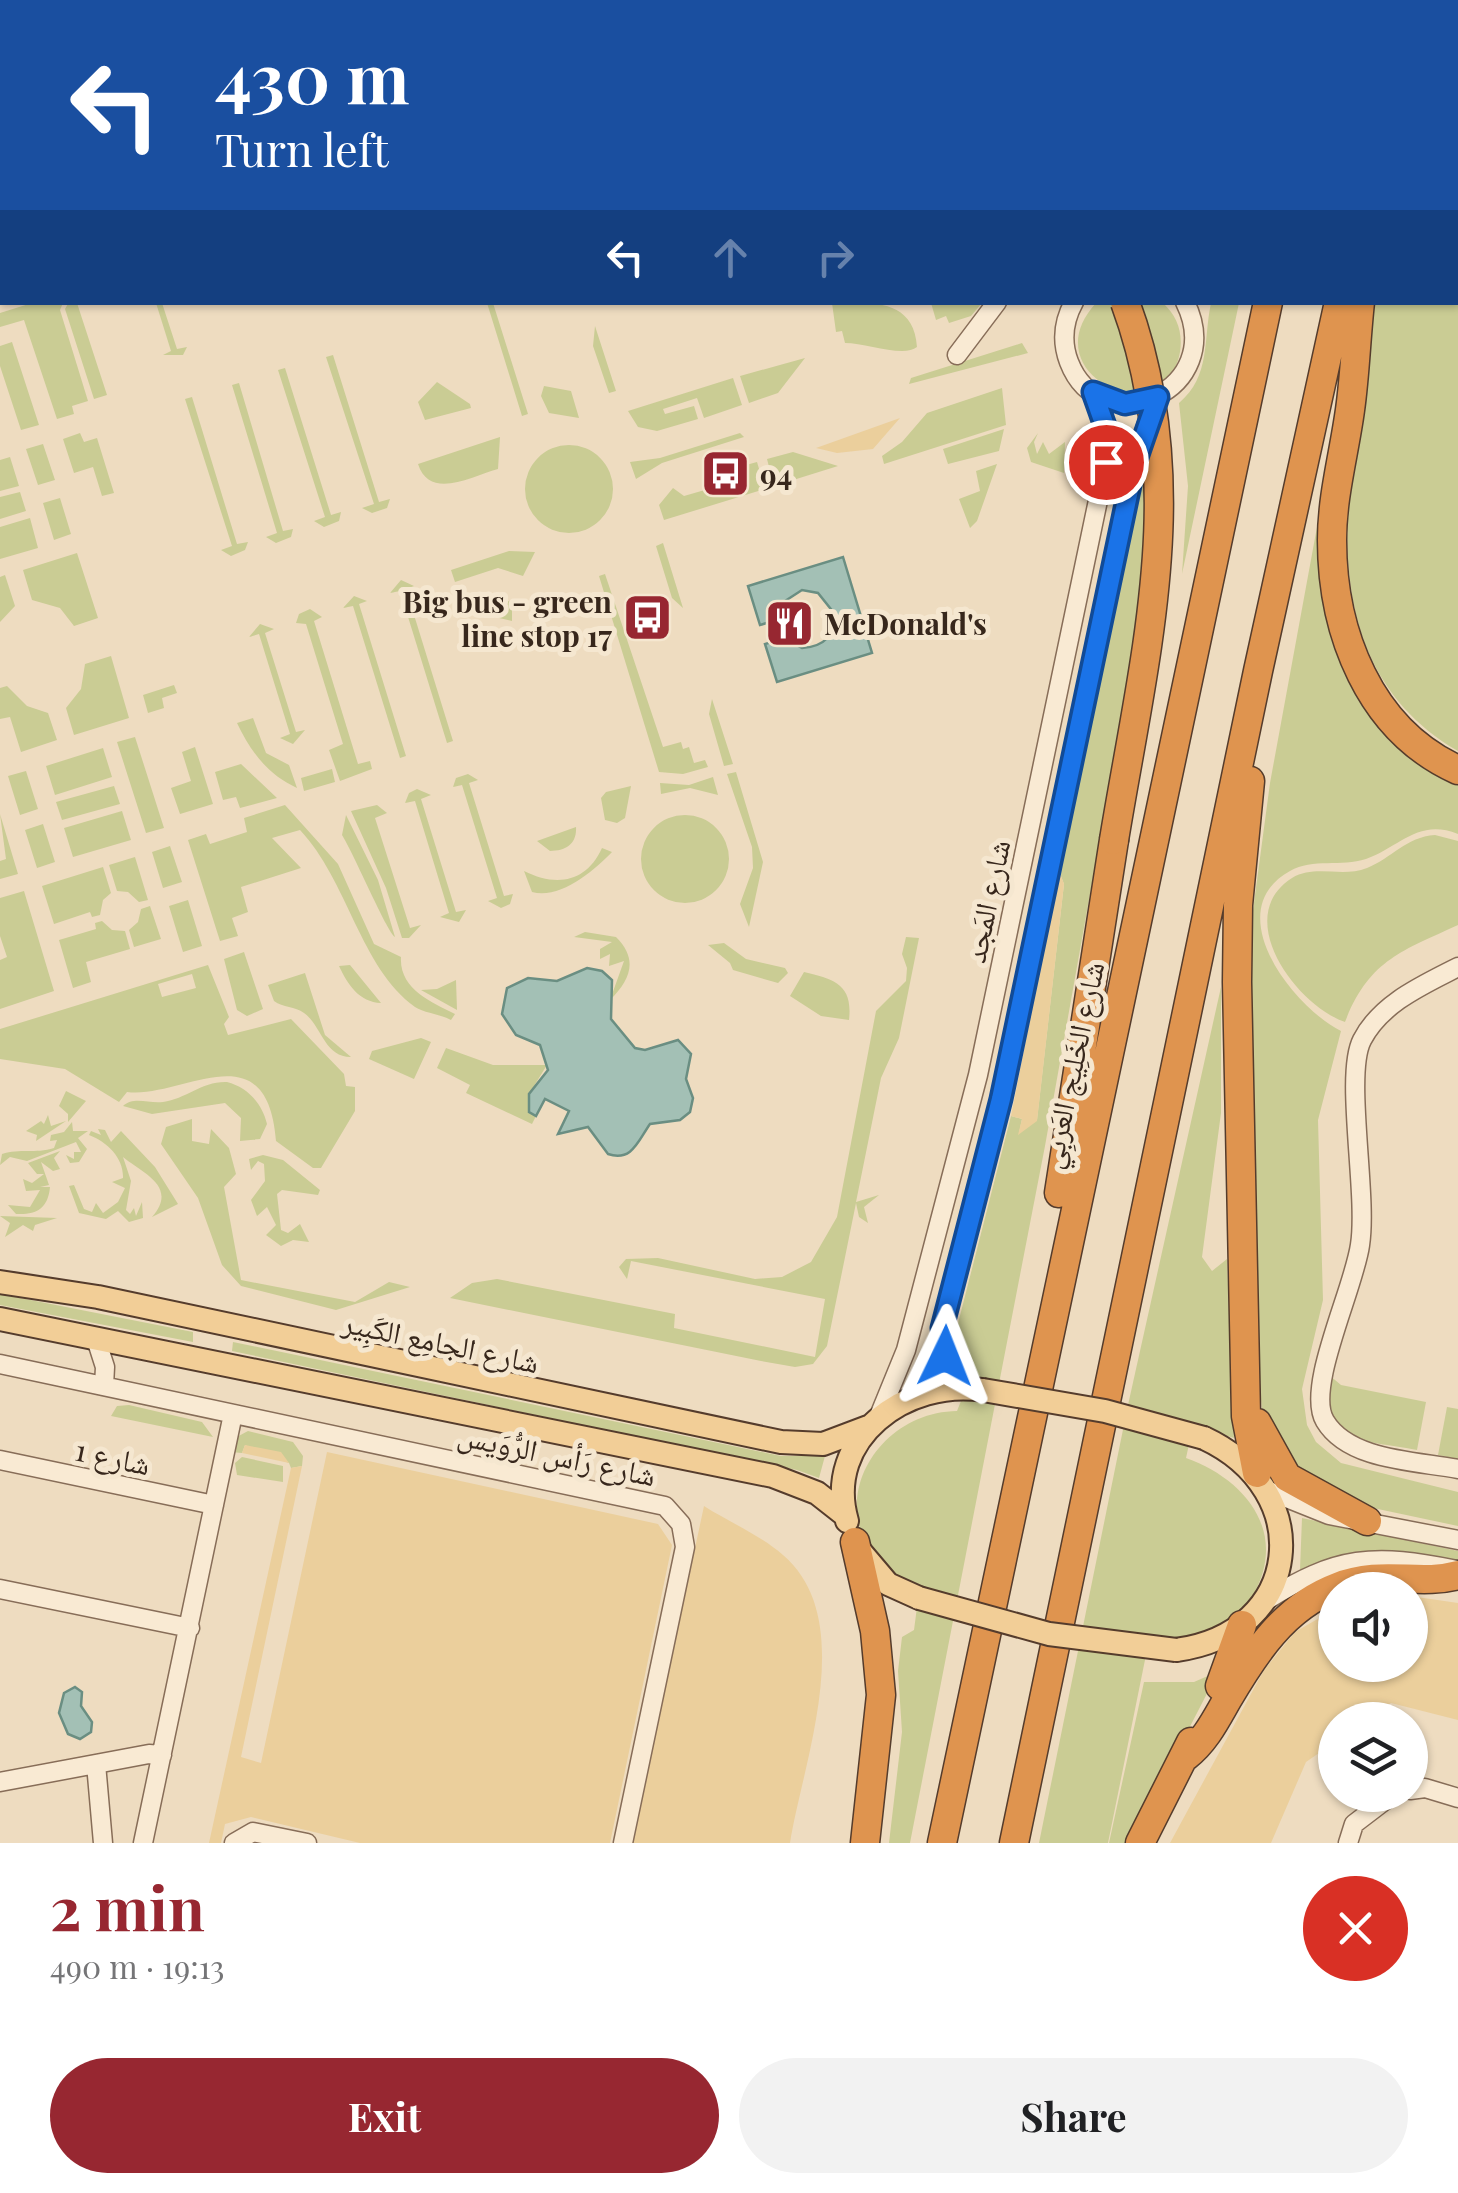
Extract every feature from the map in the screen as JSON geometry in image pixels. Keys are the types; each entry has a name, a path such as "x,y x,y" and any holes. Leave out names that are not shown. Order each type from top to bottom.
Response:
{"highway":[{"path":"1057,1284 1058,1197 1161,537 1157,427 1138,339 1126,305"},
{"name":"شارع الخَلِيج العَربِي","path":"942,1843 1057,1284 1267,305"},
{"path":"1014,1843 1258,670 1338,305"},
{"path":"1360,305 1333,526 1340,613 1350,652 1373,697 1406,736 1458,770"},
{"path":"1258,670 1238,906 1245,1390 1262,1482"},
{"path":"1245,1390 1267,1447 1287,1477 1367,1521"},
{"path":"850,1529 875,1631 881,1694 865,1843"},
{"path":"1186,1756 1205,1737 1266,1639 1300,1607 1336,1587 1377,1576 1458,1572"},
{"path":"1140,1843 1186,1756 1242,1625"}],"main road":[{"name":"شارع الجامِع الكَبِير","path":"0,1282 98,1297 781,1442 823,1444 919,1395 978,1389 1104,1410 1204,1438 1262,1482"},
{"path":"0,1319 772,1476 817,1492 850,1529 869,1567 888,1584 919,1598 1049,1634 1128,1647 1200,1647 1242,1625 1263,1602 1276,1576 1281,1547 1278,1518 1262,1482"},
{"path":"850,1529 845,1478 852,1452 874,1421"}],"street":[{"path":"958,355 995,305"},
{"name":"شارع المَجد","path":"874,1421 906,1350 978,1074 1102,481 1107,438 1093,392 1080,381 1064,350 1064,332 1073,305"},
{"path":"1186,305 1195,333"},
{"path":"1093,392 1125,404 1158,397 1182,377 1190,364 1201,305"},
{"name":"شارع المَجد","path":"978,1389 951,1367 942,1328 1001,1099 1134,466 1158,397"},
{"path":"1458,967 1395,1003 1360,1042 1354,1071 1362,1228 1346,1306 1318,1388 1321,1414 1346,1443 1458,1469"},
{"path":"96,1339 105,1381"},
{"path":"105,1381 134,1347"},
{"name":"شارع رَأس الرُّوَيس","path":"0,1364 105,1381 233,1414 655,1502 674,1514 685,1547 623,1843"},
{"path":"143,1843 233,1414"},
{"name":"شارع 1","path":"0,1460 214,1505"},
{"path":"1262,1482 1329,1515 1458,1540"},
{"path":"1263,1602 1294,1582 1374,1557 1458,1572"},
{"path":"0,1589 190,1628"},
{"path":"0,1782 162,1755"},
{"path":"96,1764 104,1843"},
{"path":"1428,1789 1458,1798"},
{"path":"1348,1843 1354,1824 1365,1812"},
{"path":"234,1843 253,1832 307,1843"}],"green space":[{"path":"26,305 62,305 60,310 88,401 72,406 74,414 57,419 24,320 0,327 0,313"},
{"path":"67,305 78,305 107,395 94,399 65,309"},
{"path":"157,305 163,305 177,349 187,347 183,355 163,355 171,351"},
{"path":"488,305 494,305 528,414 522,416"},
{"path":"832,305 888,306 908,319 917,347 894,351 845,343 842,331 836,332"},
{"path":"932,305 980,305 971,316 949,323 946,316 936,320"},
{"path":"1095,305 1165,305 1180,331 1180,352 1169,377 1151,390 1129,392 1108,386 1090,372 1079,353 1080,329"},
{"path":"1211,305 1239,305 1182,574 1188,486 1179,403 1196,381 1204,357"},
{"path":"1375,305 1458,305 1458,751 1407,711 1373,662 1355,607 1348,548 1356,423"},
{"path":"1355,320 1327,603 1434,772 1458,784 1458,834 1432,829 1366,859 1308,865 1290,871 1270,888 1261,910 1262,933 1270,957 1285,980 1303,1002 1341,1031 1318,1120 1323,1300 1302,1389 1307,1425 1316,1442 1341,1463 1458,1492 1458,1526 1359,1505 1306,1486 1263,1418 1254,1340 1249,940 1270,783"},
{"path":"595,326 616,391 609,393 593,346"},
{"path":"12,342 39,425 21,430 0,366 0,346"},
{"path":"1022,343 1028,353 909,384 911,378"},
{"path":"333,355 379,502 390,499 387,508 372,513 362,508 374,504 326,357"},
{"path":"805,358 778,393 749,403 740,376"},
{"path":"285,368 331,515 341,512 339,521 324,527 314,521 325,517 278,370"},
{"path":"733,378 742,405 704,418 697,398 663,409 665,414 694,406 698,419 657,431 638,427 628,411"},
{"path":"437,382 471,408 425,420 418,402"},
{"path":"239,383 283,531 293,529 291,537 276,543 266,537 277,533 232,385"},
{"path":"544,386 571,391 579,418 549,413 541,396"},
{"path":"1002,388 1006,425 884,464 882,456 902,442 927,413"},
{"path":"192,397 237,544 248,542 245,550 231,556 221,550 232,546 185,399"},
{"path":"1004,429 999,451 948,464 943,449"},
{"path":"80,433 84,442 97,438 114,493 102,496 93,467 74,473 63,439"},
{"path":"740,433 744,437 662,463 636,479 630,462 660,458"},
{"path":"1038,433 1034,442 1037,454 1043,442 1049,454 1065,442 1064,473 1031,462 1027,448"},
{"path":"500,437 498,469 442,484 424,475 418,464"},
{"path":"43,444 55,480 38,485 26,449"},
{"path":"560,445 578,445 594,452 606,464 613,489 606,514 594,526 578,533 560,533 544,526 532,514 525,498 525,480 532,464 544,452"},
{"path":"1151,446 1151,552 1045,1146 910,1843 889,1843 902,1732 898,1671 902,1637 914,1630 919,1592 885,1569 864,1540 857,1514 859,1489 868,1465 883,1444 904,1427 929,1415 957,1411 971,1376 958,1366 953,1343 1011,1116 1022,1119 1019,1133 1037,1120 1064,884 1059,871 1140,475"},
{"path":"793,452 838,466 774,486 767,459"},
{"path":"10,457 19,486 0,491 0,460"},
{"path":"757,462 765,489 664,520 659,505 673,488 684,496 729,483 735,468"},
{"path":"997,464 977,521 970,528 959,499 980,491 976,471"},
{"path":"20,492 26,511 0,519 0,497"},
{"path":"60,498 71,534 54,540 43,503"},
{"path":"30,518 38,548 0,559 0,527"},
{"path":"663,543 683,608 672,598 656,546"},
{"path":"509,551 535,552 523,576 498,568 455,582 451,570"},
{"path":"77,553 98,618 74,626 60,608 32,600 23,570"},
{"path":"605,574 663,747 681,742 683,749 689,747 694,763 705,760 708,767 683,774 659,772 599,576"},
{"path":"5,575 15,606 0,622 0,577"},
{"path":"401,580 414,586 406,589 453,741 447,743 400,591 390,593"},
{"path":"354,596 367,601 359,604 406,756 400,758 353,606 343,608"},
{"path":"512,600 512,621 486,615 487,608"},
{"path":"310,609 322,617 314,621 358,764 370,761 372,769 340,781 329,750 343,744 306,624 296,623 299,614"},
{"path":"260,624 274,629 265,633 296,732 305,730 293,744 280,738 290,734 259,634 249,637"},
{"path":"111,656 129,718 74,735 66,708 81,689 85,664"},
{"path":"174,685 177,693 162,698 164,708 148,713 143,695"},
{"path":"7,686 27,706 48,713 57,740 21,752 10,717 0,719 0,688"},
{"path":"712,699 733,764 724,766 709,714"},
{"path":"253,718 266,753 289,765 297,788 269,769 248,743 237,723"},
{"path":"135,737 164,828 146,833 117,742"},
{"path":"195,747 213,804 180,814 171,788 191,781 182,752"},
{"path":"103,748 112,777 55,795 46,766"},
{"path":"241,764 277,798 240,808 236,797 223,800 215,772"},
{"path":"332,769 335,782 304,791 301,778"},
{"path":"26,771 38,809 20,815 8,776"},
{"path":"736,772 763,862 749,927 740,904 753,868 752,847 727,774"},
{"path":"468,774 478,780 469,783 504,896 513,894 510,904 501,908 488,901 497,898 462,785 453,787 456,778"},
{"path":"713,777 718,795 690,788 661,794 660,783 689,785"},
{"path":"114,786 120,804 62,820 56,802"},
{"path":"631,786 625,818 617,823 605,820 601,798 606,792"},
{"path":"417,789 431,795 421,799 456,912 466,910 459,922 440,917 449,913 415,801 405,803 409,793"},
{"path":"285,805 338,864 374,944 401,957 405,978 411,986 455,1014 451,1020 415,1007 396,990 367,947 330,874 300,830 272,838 301,868 241,887 248,912 232,918 238,936 220,941 188,840 206,834 210,844 247,832 244,818"},
{"path":"377,805 387,813 375,818 410,928 421,925 409,938 402,938 386,888 351,811"},
{"path":"122,811 131,840 73,857 64,828"},
{"path":"0,814 18,874 0,879 0,861 6,859"},
{"path":"346,815 378,880 395,937 342,835"},
{"path":"685,815 716,828 729,859 716,890 685,903 654,890 641,859 654,828"},
{"path":"43,824 55,862 37,868 25,830"},
{"path":"576,827 572,842 561,850 550,851 537,841"},
{"path":"1435,835 1458,841 1458,925 1404,951 1377,971 1354,1001 1345,1022 1326,1013 1307,998 1277,958 1269,936 1268,915 1275,895 1301,874 1358,871 1407,844"},
{"path":"170,846 182,882 163,888 152,852"},
{"path":"602,848 612,852 575,882 553,892 532,892 524,871 547,879 569,879 588,869"},
{"path":"135,857 148,900 139,902 128,892 117,891 109,865"},
{"path":"103,867 111,893 103,900 100,915 92,917 90,912 54,924 42,886"},
{"path":"24,891 54,991 0,1009 0,960 7,957 0,936 0,898"},
{"path":"188,900 202,946 183,952 169,906"},
{"path":"150,906 161,939 134,947 129,930 138,922 141,909"},
{"path":"102,921 112,930 125,931 130,949 86,962 91,982 73,988 59,940 96,929 95,923"},
{"path":"585,932 616,937 628,954 627,977 610,1000 624,961 609,966 610,954 600,959 600,949 612,942 574,937"},
{"path":"906,937 919,938 899,1038 881,1078 856,1202 879,1195 864,1207 868,1223 859,1217 856,1203 827,1346 813,1364 795,1367 761,1361 450,1298 472,1283 497,1279 675,1314 674,1328 815,1357 825,1299 631,1261 627,1279 619,1267 626,1259 658,1258 755,1279 782,1277 811,1262 837,1217 876,1011 906,981 902,954"},
{"path":"724,943 746,959 785,968 788,973 778,983 733,970 708,945"},
{"path":"244,952 263,1009 247,1016 237,1010 224,959"},
{"path":"208,965 229,1017 224,1024 228,1035 291,1019 344,1074 346,1086 355,1087 355,1111 321,1168 313,1168 276,1141 269,1107 257,1087 240,1078 219,1077 127,1092 119,1102 65,1069 0,1059 0,1029","holes":["192,974 196,988 162,997 158,984"]},
{"path":"350,965 381,1003 360,996 350,986 339,966"},
{"path":"804,972 833,981 845,991 849,1020 821,1016 790,996"},
{"path":"305,973 325,1035 351,1057 329,1047 304,1013 274,1001 268,985"},
{"path":"456,980 457,1010 421,990 437,989"},
{"path":"1221,987 1221,1113 1202,1257 1212,1271 1227,1259 1234,1438 1193,1426 1186,1458 1226,1479 1255,1511 1266,1550 1263,1572 1245,1610 1224,1630 1148,1645 1108,1843 1039,1843 1128,1405"},
{"path":"421,1038 431,1042 414,1079 369,1059 372,1051"},
{"path":"446,1048 493,1065 547,1065 529,1094 529,1112 536,1116 532,1124 466,1093 470,1085 437,1068"},
{"path":"227,1082 247,1092 261,1109 267,1124 260,1139 240,1141 241,1118 225,1103 152,1114 123,1106 132,1101 171,1100 210,1084"},
{"path":"66,1091 86,1101 68,1122 68,1114 59,1106"},
{"path":"48,1115 51,1126 66,1121 36,1141 37,1135 26,1131 41,1121 44,1124"},
{"path":"192,1119 192,1141 209,1144 211,1129 229,1148 236,1174 224,1187 241,1280 355,1302 389,1282 410,1287 336,1310 241,1286 222,1265 198,1198 161,1144 166,1127"},
{"path":"72,1122 73,1131 88,1131 78,1138 87,1149 79,1162 70,1163 66,1155 74,1159 74,1152 81,1152 76,1142 27,1161 10,1157 0,1165 2,1154 54,1148 57,1140 50,1141 51,1135 64,1132"},
{"path":"98,1129 105,1130 111,1142 121,1131 155,1167 178,1204 152,1217 162,1197 160,1189 123,1157 131,1181 126,1210 130,1214 134,1208 136,1216 142,1202 143,1218 129,1222 118,1211 106,1219 79,1213 69,1186 74,1185 84,1209 92,1212 96,1203 103,1213 118,1202 125,1188 112,1182 123,1178 118,1158 89,1135 91,1131 101,1135"},
{"path":"60,1151 54,1158 60,1169 53,1171 41,1162 49,1185 40,1187 50,1187 44,1205 35,1212 16,1214 8,1205 30,1207 40,1190 26,1191 23,1179 32,1183 44,1174 37,1174 28,1163"},
{"path":"263,1155 283,1160 320,1190 318,1195 282,1190 277,1194 281,1230 288,1233 300,1224 309,1242 293,1240 281,1246 266,1235 276,1225 267,1207 257,1216 251,1200 265,1181 264,1164 258,1161 251,1170 249,1159"},
{"path":"0,1216 57,1218 35,1225 33,1231 23,1225 5,1237 10,1223"},
{"path":"0,1294 193,1332 193,1342 0,1305"},
{"path":"233,1342 781,1456 825,1456 819,1478 797,1470 232,1351"},
{"path":"1329,1375 1341,1385 1426,1402 1417,1450 1362,1440 1340,1428 1329,1399"},
{"path":"129,1405 202,1422 213,1437 111,1416 117,1406"},
{"path":"1447,1407 1458,1409 1458,1459 1438,1455"},
{"path":"248,1431 293,1442 303,1456 302,1466 291,1468 289,1463 245,1445 242,1453 231,1452 233,1439"},
{"path":"242,1457 283,1466 283,1482 237,1475 235,1463"},
{"path":"1302,1518 1458,1551 1458,1564 1397,1554 1359,1554 1300,1570"},
{"path":"1210,1675 1215,1678 1130,1843 1109,1843 1144,1682 1194,1682"}],"sand":[{"path":"900,418 873,449 837,453 816,448"},
{"path":"1059,871 1064,884 1037,1121 1018,1135 1022,1119 1011,1116"},
{"path":"245,1445 281,1452 289,1463 242,1453"},
{"path":"327,1452 658,1524 672,1545 610,1843 360,1843 251,1817 225,1824 221,1843 209,1843 291,1468 302,1466 241,1757 261,1763"},
{"path":"704,1506 783,1555 806,1583 818,1616 822,1653 820,1693 790,1843 632,1843"},
{"path":"1428,1599 1458,1603 1458,1720 1428,1712 1428,1702 1318,1702 1318,1754 1306,1762 1271,1843 1170,1843 1264,1670 1295,1632 1318,1619 1318,1682 1428,1682"}],"shaded area":[{"path":"843,557 872,653 777,682 765,644 784,638 802,648 817,645 831,633 834,613 818,593 802,590 782,603 777,620 760,625 748,586"},
{"path":"587,968 602,971 612,980 611,1019 635,1048 645,1050 678,1040 691,1054 686,1079 693,1098 690,1112 680,1120 650,1124 634,1148 623,1155 608,1154 588,1127 558,1134 569,1111 545,1099 536,1116 529,1112 529,1094 548,1070 540,1045 516,1035 502,1014 507,988 528,978 557,981"},
{"path":"75,1687 82,1692 81,1706 92,1722 91,1732 80,1739 68,1734 59,1713 64,1693"}],"place":[{"name":"94","path":"725,474"},
{"name":"Big bus - green line stop 17","path":"647,618"},
{"name":"McDonald's","path":"789,623"}],"route":[{"path":"945,1356 942,1328 1001,1099 1134,466 1143,430 1158,397 1125,404 1093,392 1105,426 1106,462"}]}
